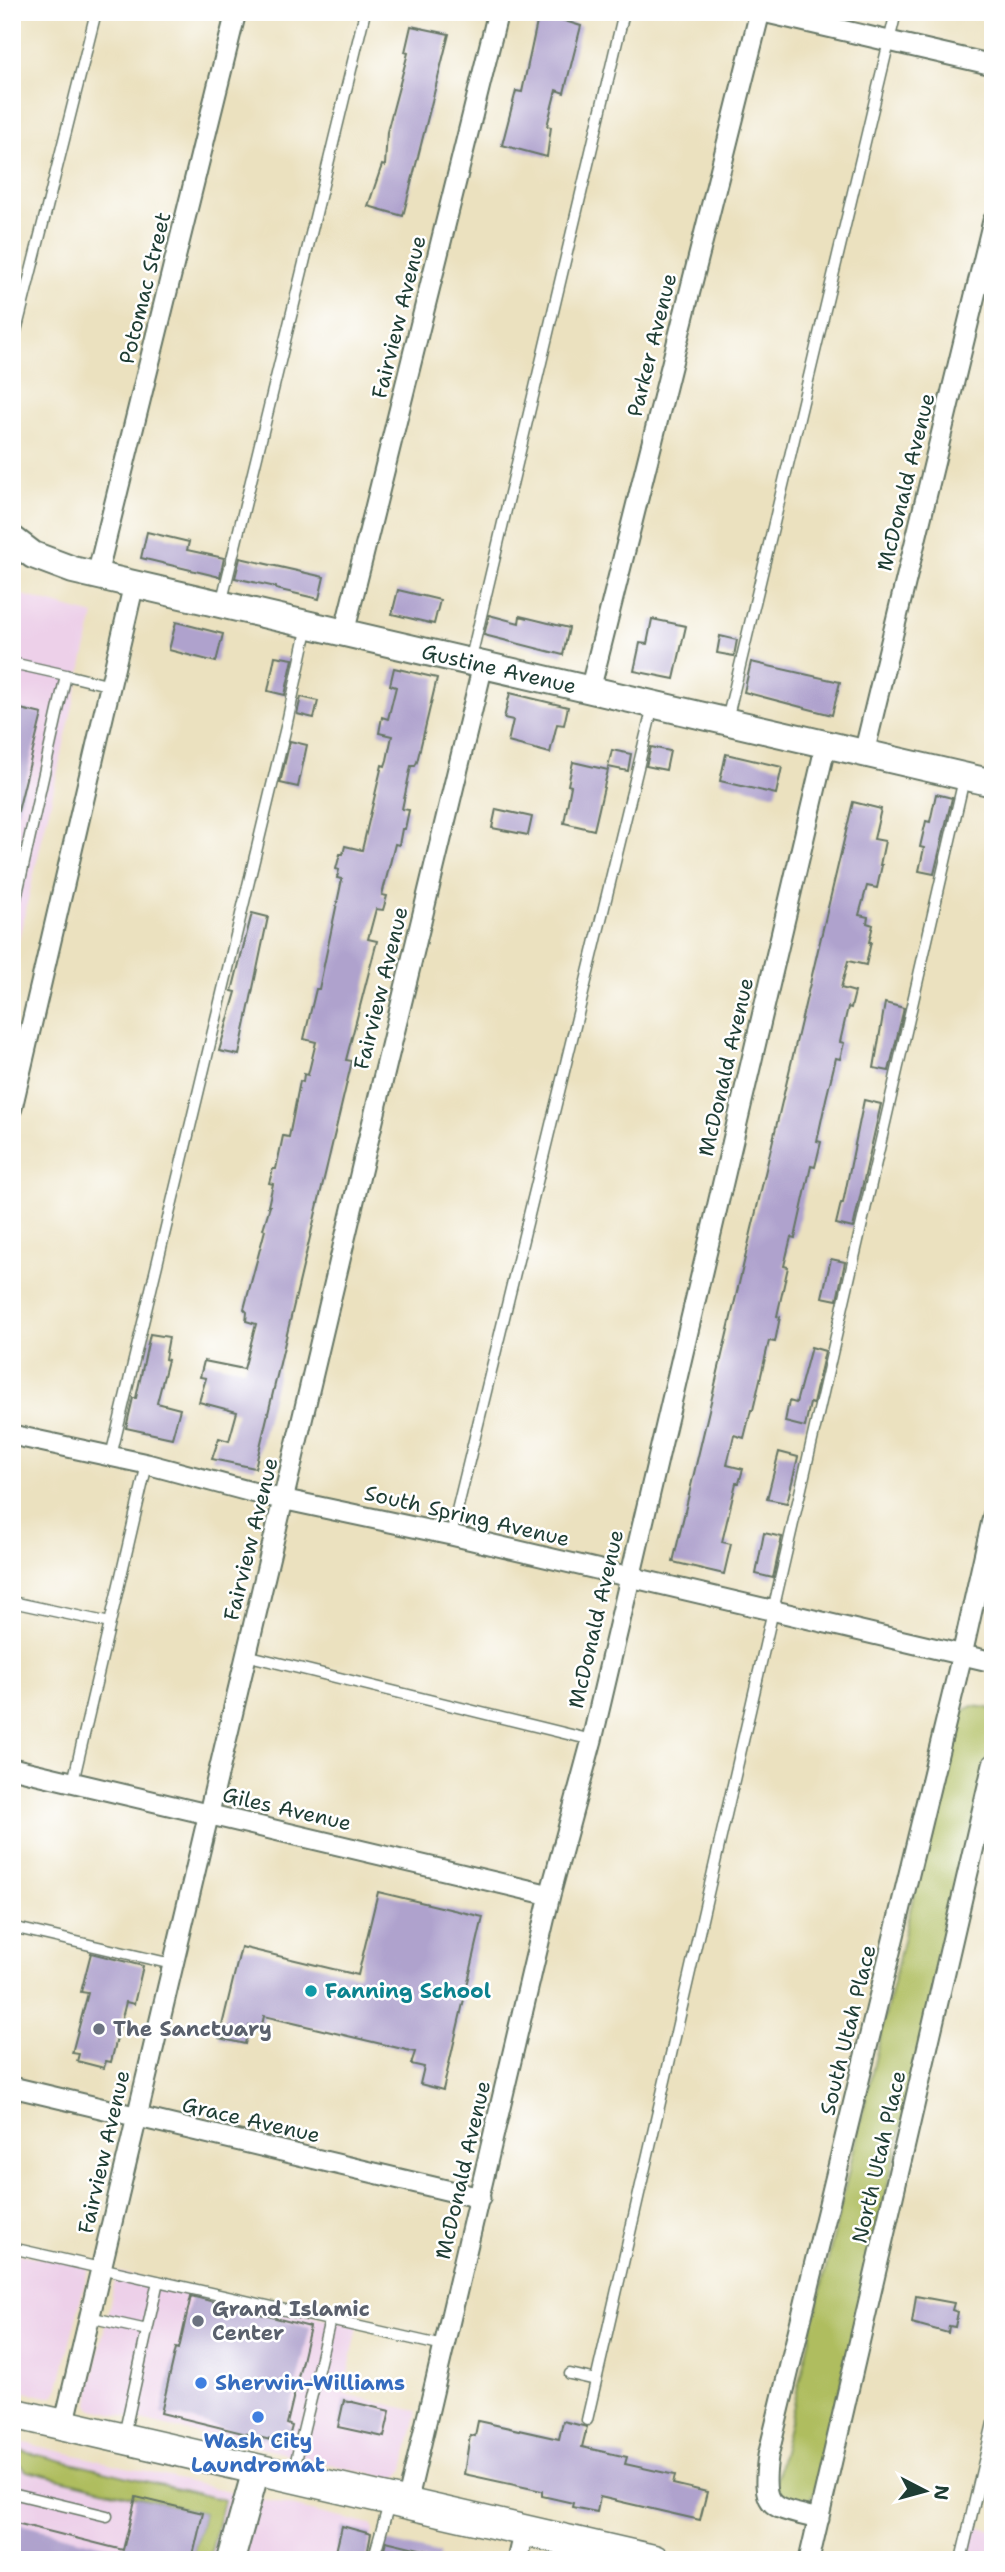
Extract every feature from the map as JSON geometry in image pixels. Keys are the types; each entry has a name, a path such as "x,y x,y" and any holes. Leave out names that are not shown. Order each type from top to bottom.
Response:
{"main road":[{"path":"12,2413 654,2560"}],"street":[{"name":"Potomac Street","path":"97,575 236,12"},
{"name":"Fairview Avenue","path":"344,633 498,12"},
{"path":"762,12 993,65"},
{"name":"Parker Avenue","path":"590,690 762,12"},
{"name":"McDonald Avenue","path":"864,753 993,221"},
{"name":"Gustine Avenue","path":"12,539 33,555 53,564 97,575 993,783"},
{"path":"13,1103 134,584"},
{"name":"Fairview Avenue","path":"64,2425 135,2116 285,1500 477,664"},
{"name":"McDonald Avenue","path":"399,2502 444,2346 550,1895 592,1740 826,744"},
{"name":"South Spring Avenue","path":"12,1435 111,1455 285,1500 451,1535 993,1662"},
{"name":"South Utah Place","path":"819,2519 776,2508 768,2500 764,2485 768,2456 962,1655 993,1516"},
{"name":"North Utah Place","path":"809,2560 993,1764"},
{"name":"Giles Avenue","path":"12,1768 550,1895"},
{"name":"Grace Avenue","path":"12,2087 480,2199"},
{"path":"231,2560 256,2470"},
{"path":"517,2560 524,2529"}],"lane":[{"path":"12,347 96,12"},
{"path":"221,604 365,12"},
{"path":"477,664 624,12"},
{"path":"726,721 896,12"},
{"path":"111,1455 286,727 308,625"},
{"path":"12,663 111,686"},
{"path":"12,916 66,675"},
{"path":"451,1535 653,704"},
{"path":"587,2420 965,777"},
{"path":"73,1782 147,1464"},
{"path":"12,1602 110,1623"},
{"path":"246,1655 592,1740"},
{"path":"12,1927 172,1964"},
{"path":"12,2248 444,2346"},
{"path":"123,2439 158,2281"},
{"path":"89,2317 147,2330"},
{"path":"292,2478 330,2320"},
{"path":"570,2374 596,2380"},
{"path":"961,2560 993,2423"},
{"path":"12,2493 107,2516"},
{"path":"373,2560 399,2502"}],"shaded area":[{"path":"12,592 94,615 12,969"},
{"path":"12,2253 89,2266 59,2387 55,2395 48,2397 12,2389"},
{"path":"117,2272 358,2326 344,2394 417,2411 401,2474 395,2479 388,2478 94,2409 89,2405 91,2387"},
{"path":"12,2440 371,2525 374,2530 366,2560 12,2560"},
{"path":"972,2525 993,2530 993,2560 963,2560"}],"green space":[{"path":"972,1706 988,1708 993,1712 993,1740 816,2490 808,2501 799,2502 783,2497 776,2491 776,2481 954,1723 958,1714"},
{"path":"17,2450 224,2500 209,2560 192,2560 203,2513 27,2471 14,2460"}],"building":[{"path":"539,13 581,26 564,93 556,90 547,126 551,127 547,157 502,145 516,91 522,92"},
{"path":"411,26 449,34 403,216 368,206 382,165 385,166 387,132 408,53 405,52"},
{"path":"147,532 189,542 187,550 224,558 220,577 141,558"},
{"path":"240,558 324,577 319,599 235,578"},
{"path":"398,590 440,600 434,624 392,614"},
{"path":"489,615 519,623 520,616 569,628 563,655 484,635"},
{"path":"652,619 686,626 674,679 634,671 640,643 647,644"},
{"path":"176,622 223,634 216,662 169,650"},
{"path":"720,636 737,640 734,656 717,653"},
{"path":"275,656 293,659 285,695 268,691"},
{"path":"751,662 840,682 832,715 744,692"},
{"path":"394,668 437,678 417,762 415,766 411,766 402,809 409,810 405,829 402,829 399,845 395,844 382,895 387,896 383,910 376,909 368,939 377,941 346,1060 352,1061 255,1468 212,1459 219,1438 229,1441 237,1412 199,1402 206,1378 200,1377 204,1361 244,1369 256,1324 246,1321 247,1312 244,1309 270,1206 273,1184 269,1183 273,1169 276,1169 283,1136 289,1137 300,1081 303,1082 304,1074 308,1075 316,1042 304,1039 316,989 319,989 342,879 337,878 339,870 336,869 345,846 362,850 382,765 385,766 392,736 379,733 382,717 388,719 396,687 390,685"},
{"path":"510,693 568,707 564,725 557,724 550,753 508,742 513,720 504,718"},
{"path":"301,697 318,701 314,718 297,714"},
{"path":"12,707 42,714 18,811 12,810"},
{"path":"290,741 307,745 298,787 280,783"},
{"path":"651,747 670,751 666,770 646,766"},
{"path":"612,750 631,754 628,771 608,767"},
{"path":"726,754 782,767 776,794 720,781"},
{"path":"573,762 608,770 594,830 564,823"},
{"path":"936,794 952,798 934,874 919,871 924,848 920,847 926,821 930,822"},
{"path":"853,802 881,809 874,839 885,841 882,865 877,888 867,886 859,915 868,917 867,923 873,925 871,942 866,965 848,961 841,988 855,992 851,1008 848,1007 840,1042 844,1043 840,1059 836,1058 826,1099 817,1141 821,1142 815,1167 811,1166 795,1238 791,1237 784,1266 788,1267 777,1316 780,1317 775,1342 769,1341 744,1438 734,1435 727,1465 743,1469 739,1483 736,1483 722,1542 731,1544 724,1574 673,1562"},
{"path":"496,809 532,817 528,835 492,828"},
{"path":"252,913 268,917 239,1055 219,1051 236,992 232,991"},
{"path":"885,1003 904,1008 889,1071 874,1068"},
{"path":"864,1100 881,1104 853,1228 836,1224 843,1203"},
{"path":"831,1259 845,1262 837,1300 822,1297"},
{"path":"150,1334 169,1337 165,1359 168,1360 157,1403 180,1409 172,1438 126,1428 133,1398 136,1398"},
{"path":"811,1347 825,1351 805,1427 785,1422 789,1401 796,1403"},
{"path":"779,1452 798,1457 787,1503 767,1499"},
{"path":"764,1533 782,1537 773,1578 756,1574"},
{"name":"Fanning School","path":"378,1892 483,1917 443,2090 420,2084 424,2067 411,2064 415,2052 264,2016 261,2029 249,2026 245,2044 219,2038 241,1947 358,1975"},
{"name":"The Sanctuary","path":"91,1953 143,1966 134,2004 126,2002 111,2062 106,2061 104,2068 77,2061 79,2054 72,2053 88,1993 81,1992"},
{"path":"191,2296 310,2327 287,2424 292,2426 287,2444 161,2413"},
{"path":"916,2296 954,2303 952,2310 958,2312 955,2327 949,2326 948,2333 912,2323"},
{"path":"344,2400 390,2411 384,2437 338,2427"},
{"path":"478,2421 559,2439 563,2421 587,2427 582,2447 627,2457 625,2464 675,2475 673,2484 707,2492 700,2520 600,2497 597,2512 572,2507 573,2503 542,2496 542,2491 464,2474 470,2435 475,2436"},
{"path":"136,2497 203,2513 192,2560 12,2560 12,2522 123,2550"},
{"path":"342,2526 371,2534 366,2560 334,2560"},
{"path":"386,2541 440,2554 439,2560 381,2560"}],"place":[{"name":"Fanning School","path":"311,1991"},
{"name":"The Sanctuary","path":"99,2029"},
{"name":"Grand Islamic Center","path":"198,2321"},
{"name":"Sherwin-Williams","path":"201,2383"},
{"name":"Wash City Laundromat","path":"258,2417"}]}
